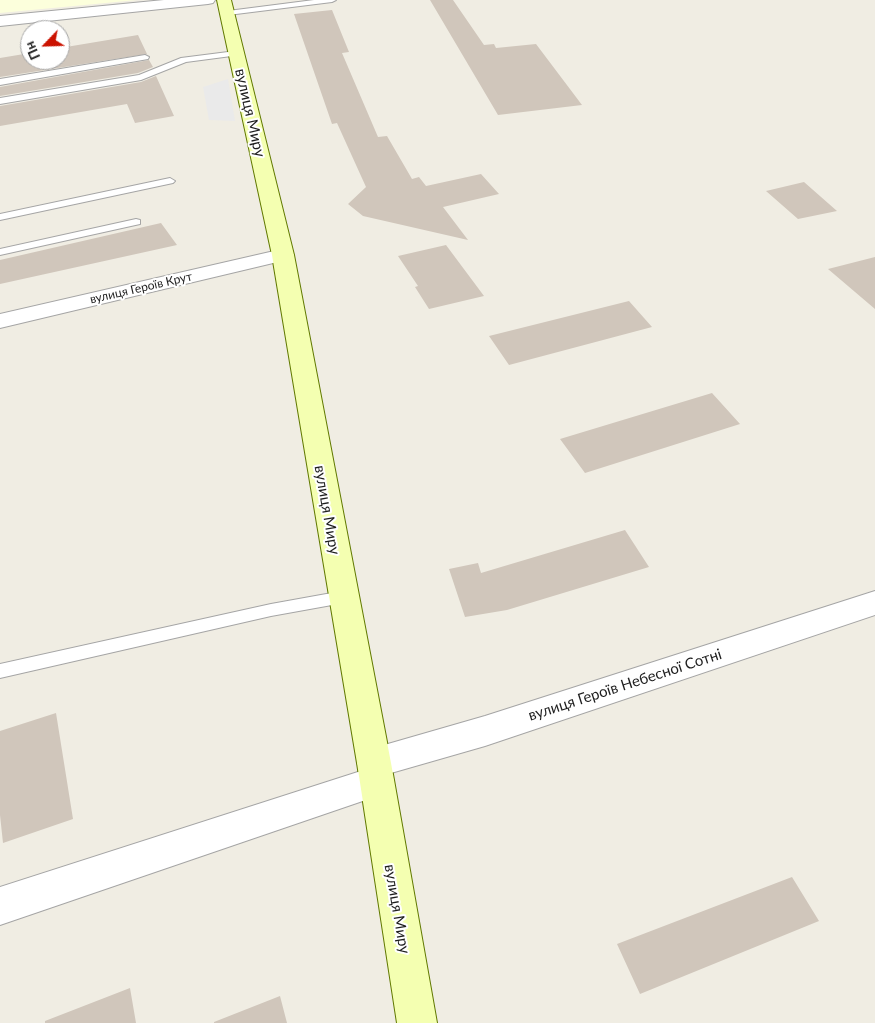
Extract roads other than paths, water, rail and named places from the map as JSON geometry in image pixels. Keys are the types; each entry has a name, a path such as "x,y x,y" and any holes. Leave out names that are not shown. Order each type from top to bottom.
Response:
{"main road":[{"name":"вулиця Миру","path":"220,4 236,53 282,255 375,772 417,1023"}],"street":[{"path":"0,21 220,4"},
{"name":"вулиця Героїв Крут","path":"0,321 282,255"},
{"name":"вулиця Героїв Небесної Сотні","path":"0,906 485,731 875,603"}],"lane":[{"path":"220,4 332,0"},
{"path":"0,101 142,76 184,60 236,53"},
{"path":"0,82 145,57"},
{"path":"0,217 170,181"},
{"path":"0,252 136,222"},
{"path":"0,671 271,610 343,597"}]}
